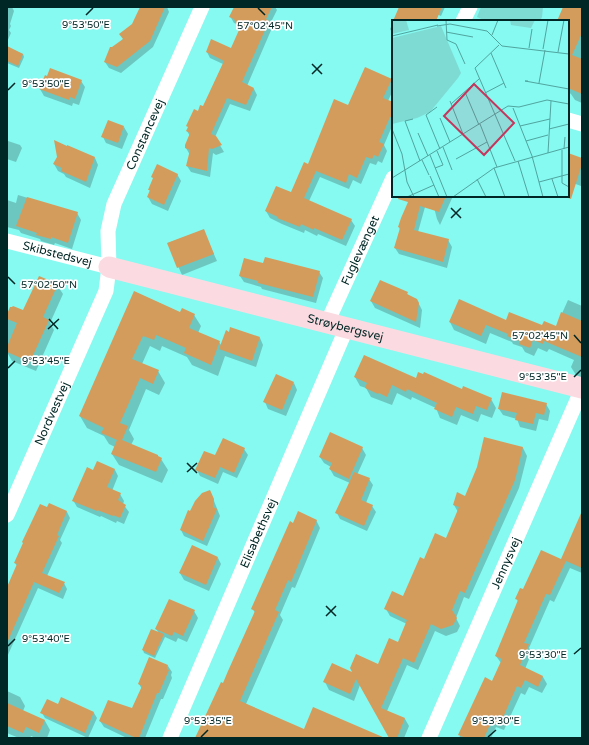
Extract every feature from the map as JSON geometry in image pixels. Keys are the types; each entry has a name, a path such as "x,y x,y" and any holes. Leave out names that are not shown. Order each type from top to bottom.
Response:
{"street":[{"name":"Constancevej","path":"109,267 108,232 114,204 202,7"},
{"path":"464,20 470,7"},
{"path":"569,120 582,124"},
{"name":"Fuglevænget","path":"337,325 392,181"},
{"name":"Skibstedsvej","path":"7,241 109,267"},
{"name":"Strøybergsvej","path":"109,267 582,388"},
{"name":"Nordvestvej","path":"7,515 106,291 109,267"},
{"name":"Elisabethsvej","path":"170,738 337,325"},
{"name":"Jennysvej","path":"429,738 582,388"}],"shaded area":[{"path":"481,7 543,7 540,20 484,20 477,17"}],"building":[{"path":"140,7 165,7 150,41 117,67 104,62 110,47 123,39 119,34 132,24"},
{"path":"234,7 272,7 266,19 269,21 242,82 254,88 246,105 227,98 211,134 216,136 222,145 212,149 209,148 207,171 186,166 190,150 185,148 185,145 190,133 186,131 188,127 186,126 194,109 198,111 200,105 203,106 224,61 206,52 211,39 231,48 239,30 234,19 229,17"},
{"path":"399,7 442,7 436,20 393,20"},
{"path":"563,7 582,7 582,33 572,55 582,59 582,94 569,88 569,20 557,20"},
{"path":"7,46 23,54 18,66 7,61"},
{"path":"365,67 392,79 383,98 392,102 392,118 390,117 379,142 384,144 378,157 374,155 372,159 366,157 357,178 349,174 346,183 316,171 304,198 352,219 342,240 314,228 314,230 301,224 300,227 277,218 278,217 265,211 276,186 291,192 304,162 308,164 334,99 348,105"},
{"path":"50,68 82,80 75,99 70,97 69,100 39,89"},
{"path":"108,120 124,126 118,143 101,137"},
{"path":"54,140 95,157 86,182 61,171 62,168 53,164 57,157"},
{"path":"569,153 582,158 582,164 571,199 568,198"},
{"path":"157,164 178,174 164,205 147,197 153,178 151,177"},
{"path":"27,197 78,212 68,243 51,237 51,239 36,235 37,233 16,226"},
{"path":"399,197 446,197 439,212 420,206 414,230 449,239 443,262 394,248 400,228 398,227 408,202 398,199"},
{"path":"204,229 214,254 177,268 167,243"},
{"path":"265,257 320,271 313,297 258,283 258,281 239,276 244,258 263,263"},
{"path":"39,276 58,284 43,317 49,320 30,362 7,352 7,347 17,323 7,319 7,314 10,307 13,306 23,310"},
{"path":"380,280 408,292 407,294 417,299 419,303 416,322 370,301"},
{"path":"134,291 180,312 182,308 195,314 189,328 220,341 211,365 184,353 186,348 156,335 154,340 143,336 132,359 159,370 153,384 140,378 120,423 128,426 122,440 162,458 156,472 111,454 117,440 101,433 104,428 79,416"},
{"path":"459,299 506,320 509,312 542,325 544,321 556,326 561,312 582,321 582,357 544,341 543,344 533,340 530,348 519,344 520,341 507,336 508,334 486,325 481,336 449,322"},
{"path":"230,327 260,337 252,361 219,349 226,330 229,332"},
{"path":"364,355 416,378 418,372 423,374 424,372 462,389 463,386 492,398 487,410 476,406 473,414 456,407 452,417 434,409 437,403 407,389 406,392 392,385 387,397 379,393 378,394 365,388 367,383 354,377"},
{"path":"276,374 294,382 282,410 263,402"},
{"path":"502,392 547,403 544,415 536,413 533,424 515,420 517,413 498,409"},
{"path":"330,432 363,447 349,479 329,469 332,463 319,457"},
{"path":"484,437 523,447 515,480 465,593 460,591 452,610 457,618 453,625 441,629 431,624 414,663 403,658 381,708 405,718 397,738 389,738 356,679 350,694 323,682 332,663 352,672 350,668 356,654 378,664 389,638 398,642 407,620 384,609 392,591 403,596 420,557 424,559 435,533 446,538 459,507 453,505 457,492 465,496 477,467"},
{"path":"223,438 245,448 234,473 220,467 215,478 195,470 204,451 215,455"},
{"path":"97,461 115,469 107,487 121,493 118,500 126,505 120,518 72,501 87,467 93,470"},
{"path":"354,472 370,478 361,500 373,505 364,526 335,513"},
{"path":"210,490 214,499 213,507 217,509 203,541 180,530 188,510 190,511 195,501 202,493"},
{"path":"49,503 67,511 57,535 59,536 42,573 65,582 59,593 34,582 7,643 7,587 17,564 14,563 40,504 47,507"},
{"path":"298,511 317,520 291,582 288,580 275,610 279,612 240,701 304,729 313,707 385,738 195,738 221,682 223,683 255,611 251,609 290,521 293,523"},
{"path":"582,511 582,568 566,561 550,595 546,594 524,643 529,644 520,665 543,676 538,687 525,680 521,688 517,686 500,724 492,720 484,738 466,738 458,735 485,677 492,681 502,659 495,656 518,600 515,599 520,588 523,589 541,550 561,559"},
{"path":"192,545 218,557 206,585 179,573"},
{"path":"169,599 195,610 183,636 174,632 172,636 155,629"},
{"path":"151,629 164,634 154,656 142,650"},
{"path":"149,657 168,665 167,669 169,670 159,693 157,693 139,738 136,738 99,721 108,700 132,708 142,686 138,684"},
{"path":"61,697 94,712 85,733 40,713 47,699 58,704"},
{"path":"7,703 45,720 39,733 26,727 23,733 7,726"}]}
